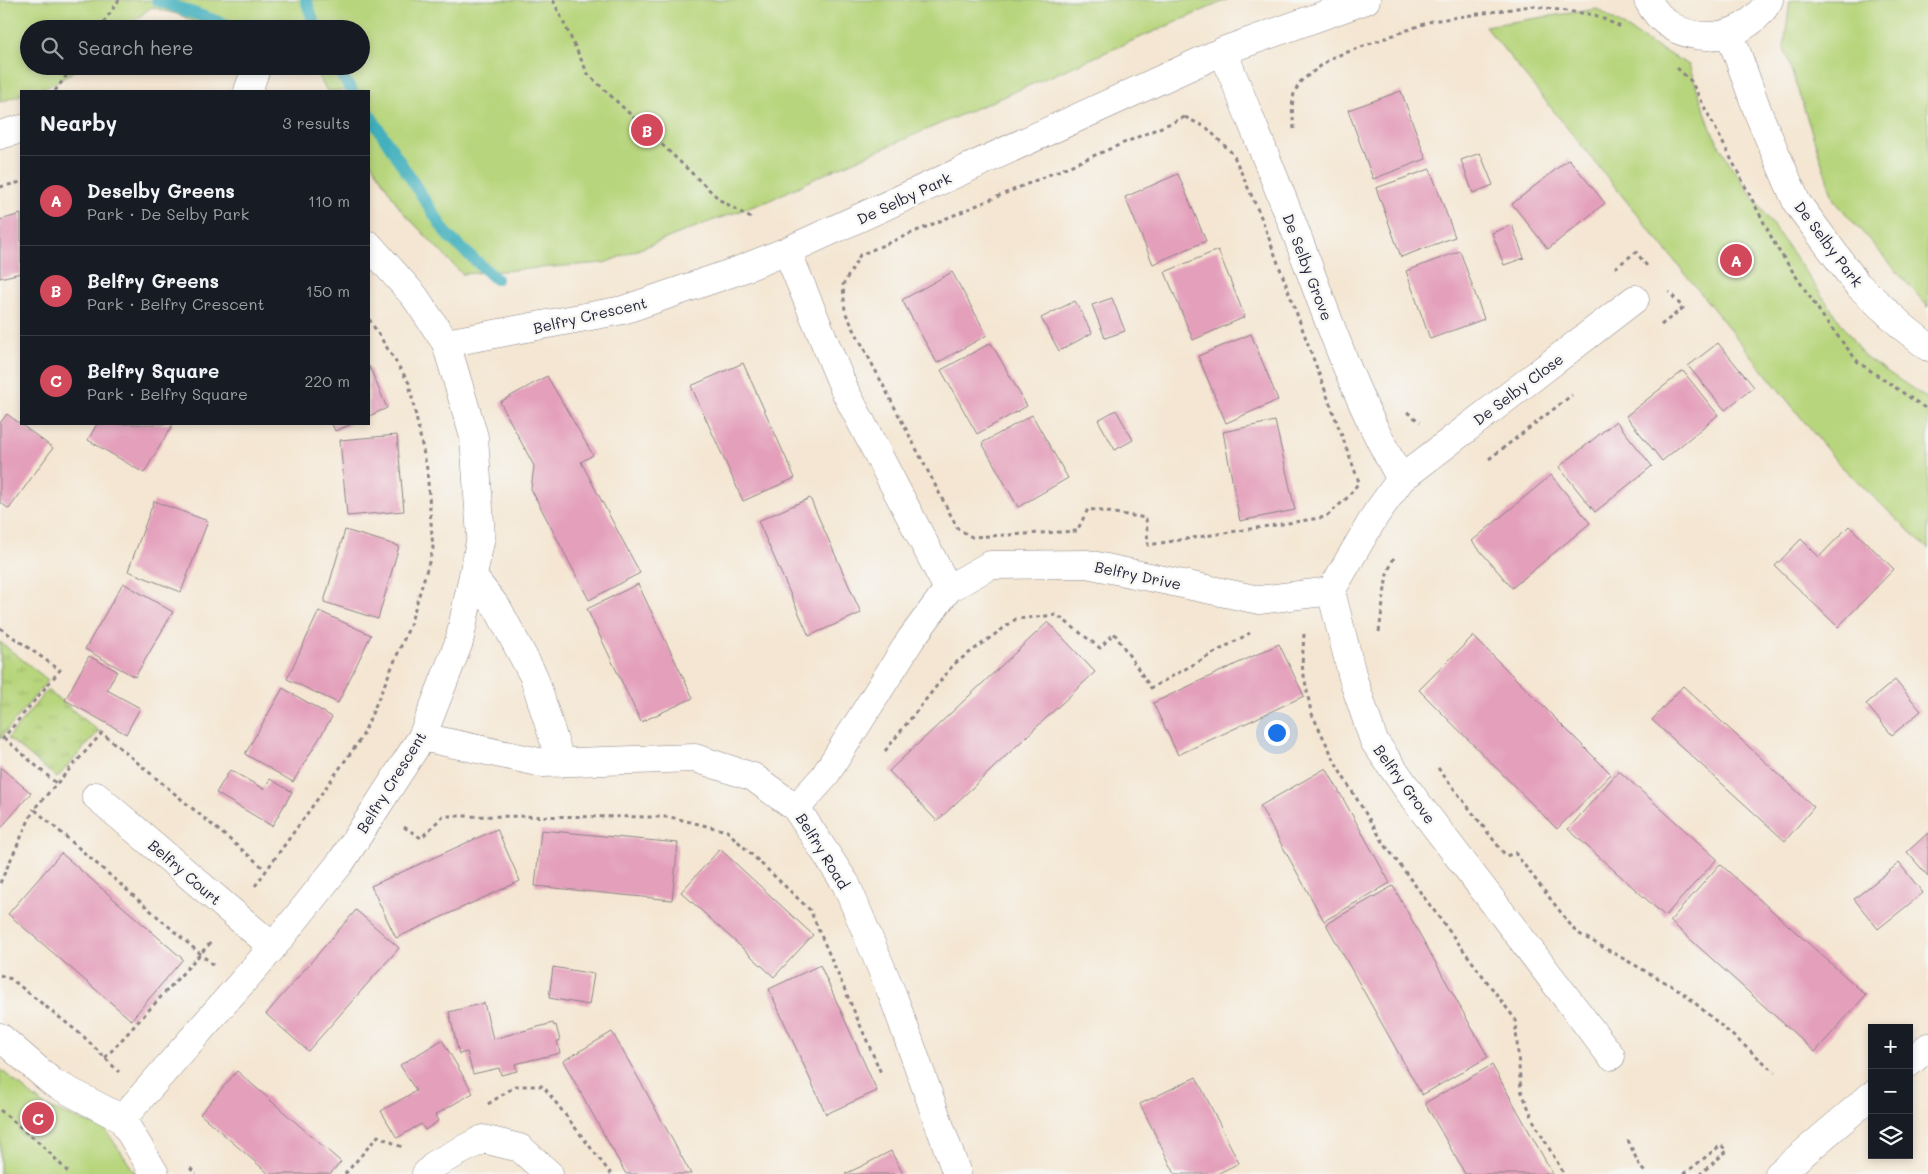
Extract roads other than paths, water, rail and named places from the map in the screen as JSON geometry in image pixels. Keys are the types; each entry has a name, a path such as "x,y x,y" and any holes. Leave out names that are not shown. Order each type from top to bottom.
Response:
{"street":[{"name":"De Selby Park","path":"786,251 1223,51 1366,0"},
{"path":"1648,0 1652,8 1667,24 1686,33 1708,37 1730,34 1749,24 1769,0"},
{"name":"De Selby Park","path":"1730,34 1759,115 1797,203 1857,284 1902,326 1928,347"},
{"name":"De Selby Grove","path":"1223,51 1261,143 1349,374 1384,450 1401,479"},
{"path":"248,90 254,75"},
{"path":"0,135 20,129"},
{"name":"Belfry Crescent","path":"122,1119 273,947 341,862 422,737 459,642 481,537 474,437 446,343 415,297 370,246"},
{"path":"786,251 846,391 948,589 911,639 824,777 796,808"},
{"name":"Belfry Crescent","path":"446,343 623,310 729,274 786,251"},
{"name":"De Selby Close","path":"1401,479 1635,299"},
{"path":"1331,592 1376,514 1401,479"},
{"name":"Belfry Drive","path":"948,589 990,565 1087,564 1259,600 1331,592"},
{"path":"473,577 498,609 534,677 561,763"},
{"name":"Belfry Grove","path":"1331,592 1354,682 1374,741 1415,800 1611,1056"},
{"name":"Belfry Road","path":"422,737 543,764 695,758 753,777 796,808 846,884 894,996 957,1174"},
{"name":"Belfry Court","path":"96,796 273,947"},
{"path":"0,1037 52,1082 122,1119 154,1174"},
{"path":"1913,1060 1928,1047"},
{"path":"1779,1174 1868,1098"},
{"path":"426,1174 437,1163 483,1139 520,1148 549,1174"}],"waterway":[{"path":"157,0 213,20"},
{"path":"306,0 313,20"},
{"path":"341,75 351,90"},
{"path":"370,116 448,236 496,279"}],"place":[{"name":"Belfry Greens","path":"647,130"},
{"name":"Deselby Greens","path":"1736,260"},
{"name":"Belfry Square","path":"38,1118"}]}
